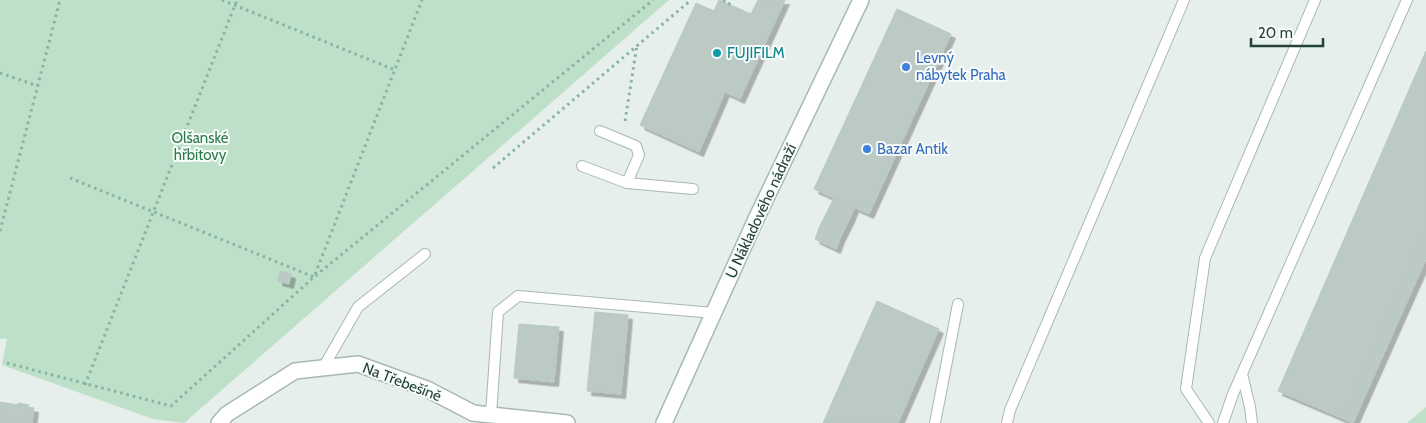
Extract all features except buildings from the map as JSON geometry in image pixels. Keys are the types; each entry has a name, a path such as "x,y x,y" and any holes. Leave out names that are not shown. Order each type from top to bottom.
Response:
{"street":[{"name":"U Nákladového nádraží","path":"664,423 752,228 861,0"},
{"name":"Na Třebešíně","path":"220,423 227,414 295,371 358,364 427,389 473,413 567,423"}],"lane":[{"path":"1007,423 1014,401 1184,0"},
{"path":"1209,423 1186,389 1205,258 1315,0"},
{"path":"1223,423 1242,374 1407,0"},
{"path":"600,131 636,146 639,150 639,155 627,183"},
{"path":"582,166 627,183 693,189"},
{"path":"323,368 358,307 425,254"},
{"path":"491,415 498,312 518,296 714,313"},
{"path":"935,423 958,304"},
{"path":"1242,374 1252,423"}],"path":[{"path":"0,231 60,0"},
{"path":"222,0 395,70"},
{"path":"85,385 238,0"},
{"path":"314,277 422,0"},
{"path":"7,363 171,406 314,277 652,0"},
{"path":"493,168 691,0"},
{"path":"723,0 729,4 732,0"},
{"path":"625,121 638,44"},
{"path":"0,73 38,86"},
{"path":"70,178 314,277"}],"green space":[{"name":"Olšanské hřbitovy","path":"0,0 669,0 184,423 153,419 2,365 7,338 0,339"},
{"path":"1426,407 1426,423 1407,423"}],"place":[{"name":"FUJIFILM","path":"717,53"},
{"name":"Levný nábytek Praha","path":"906,67"},
{"name":"Bazar Antik","path":"867,149"}]}
